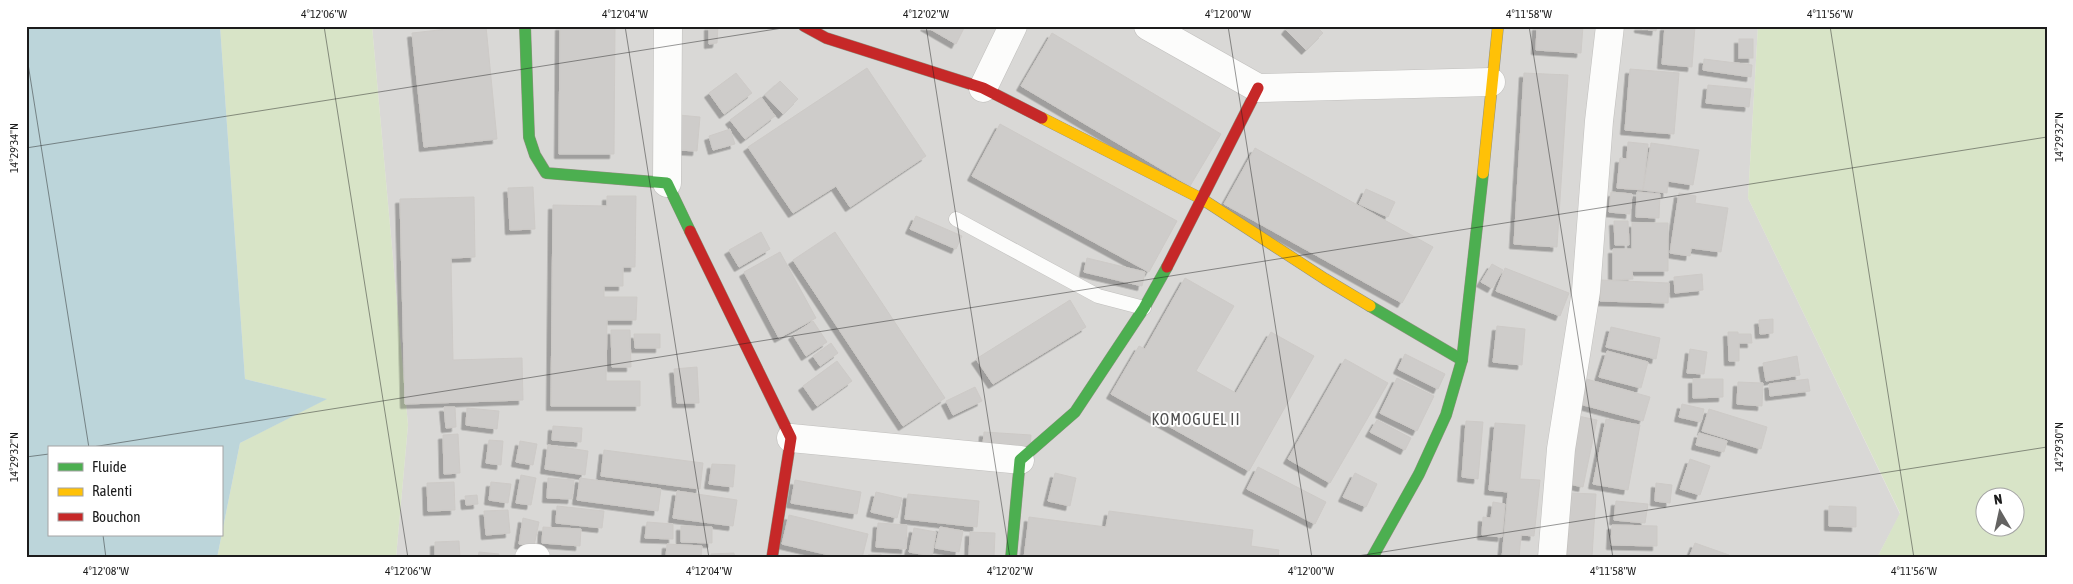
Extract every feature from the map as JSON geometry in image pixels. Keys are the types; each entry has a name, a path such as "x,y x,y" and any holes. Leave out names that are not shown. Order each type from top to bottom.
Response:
{"street":[{"path":"525,26 529,137 535,155 546,173 667,183"},
{"path":"668,26 667,183 791,438 772,558"},
{"path":"804,26 826,38 984,88 1202,199 1325,279 1462,360"},
{"path":"984,88 1013,26"},
{"path":"1148,26 1258,88 1491,82"},
{"path":"1372,558 1419,474 1446,414 1462,360 1475,255 1498,26"},
{"path":"1552,558 1561,449 1586,291 1610,26"},
{"path":"1011,558 1020,460 1075,412 1144,308 1258,88"},
{"path":"791,438 1020,460"},
{"path":"529,558 536,558"}],"lane":[{"path":"956,219 1098,296 1144,308"}],"shaded area":[{"path":"372,26 1758,26 1748,198 1900,514 1877,558 396,558 408,425"}],"green space":[{"path":"220,26 372,26 408,425 396,558 217,558 240,443 326,399 245,379"},
{"path":"1758,26 2047,26 2047,558 1877,558 1900,513 1748,198"}],"water":[{"path":"26,26 220,26 245,379 327,399 240,443 222,533 222,446 48,446 48,536 221,536 217,558 26,558"}],"building":[{"path":"486,26 497,139 424,147 412,33"},
{"path":"560,26 615,26 614,154 559,154"},
{"path":"709,26 718,26 717,43 709,44"},
{"path":"925,26 965,26 956,44"},
{"path":"1289,26 1316,26 1323,33 1306,50 1286,30"},
{"path":"1537,26 1583,26 1581,53 1536,50"},
{"path":"1639,26 1657,26 1656,31 1639,28"},
{"path":"1665,26 1695,26 1692,67 1662,64"},
{"path":"1052,33 1221,134 1190,186 1021,86"},
{"path":"1739,39 1753,39 1753,58 1739,58"},
{"path":"1704,59 1752,65 1751,77 1703,70"},
{"path":"867,68 926,156 850,207 836,186 793,213 748,147"},
{"path":"1630,69 1679,73 1674,134 1625,130"},
{"path":"736,73 752,93 724,114 709,93"},
{"path":"1524,73 1568,75 1557,247 1514,244"},
{"path":"780,81 798,99 783,114 765,95"},
{"path":"1708,85 1751,89 1749,107 1706,103"},
{"path":"761,97 775,116 745,139 730,120"},
{"path":"679,115 700,117 697,151 677,150"},
{"path":"1000,124 1177,221 1149,272 972,176"},
{"path":"730,129 735,144 713,150 709,136"},
{"path":"1628,142 1648,144 1643,190 1617,188 1620,158 1627,159"},
{"path":"1651,143 1699,150 1693,185 1668,181 1667,193 1643,190"},
{"path":"1255,148 1433,247 1402,303 1224,204"},
{"path":"533,187 535,229 510,230 508,188"},
{"path":"1366,189 1395,202 1388,217 1359,204"},
{"path":"1611,192 1632,194 1630,214 1609,212"},
{"path":"1637,192 1660,194 1659,218 1636,217"},
{"path":"1679,193 1696,196 1695,203 1728,208 1721,252 1691,248 1690,256 1670,253"},
{"path":"607,196 636,196 635,267 623,267 623,286 604,286 604,297 637,297 636,320 607,320 606,381 640,381 640,406 551,406 553,205 607,206"},
{"path":"474,197 475,257 451,258 453,360 522,358 523,400 405,404 400,199"},
{"path":"916,216 962,236 956,249 910,229"},
{"path":"1614,221 1628,221 1629,245 1615,245"},
{"path":"1632,223 1668,223 1668,271 1632,271 1633,279 1613,280 1613,249 1632,249"},
{"path":"761,232 770,249 739,267 729,250"},
{"path":"835,232 945,398 903,426 793,260"},
{"path":"780,252 816,318 779,338 744,272"},
{"path":"1087,258 1145,272 1142,286 1084,272"},
{"path":"1492,264 1503,270 1492,288 1481,282"},
{"path":"1505,268 1569,293 1560,316 1496,291"},
{"path":"1702,274 1703,290 1675,293 1674,277"},
{"path":"1185,278 1234,306 1196,371 1236,393 1271,332 1314,356 1249,471 1111,394 1139,346 1145,349"},
{"path":"1601,280 1669,283 1668,303 1600,301"},
{"path":"1070,300 1086,327 993,384 976,359"},
{"path":"1773,319 1773,333 1760,334 1759,320"},
{"path":"813,321 827,342 806,356 793,335"},
{"path":"1497,326 1525,329 1522,365 1493,362"},
{"path":"1611,327 1660,338 1656,359 1606,347"},
{"path":"611,330 630,330 631,367 612,367"},
{"path":"1728,332 1751,334 1752,343 1739,343 1739,361 1729,361"},
{"path":"634,334 660,334 660,348 635,348"},
{"path":"831,343 838,353 820,366 813,356"},
{"path":"1690,349 1707,352 1704,374 1687,373"},
{"path":"1607,351 1648,362 1641,388 1599,377"},
{"path":"1405,354 1445,374 1438,389 1398,369"},
{"path":"1797,356 1800,375 1766,381 1763,363"},
{"path":"1345,359 1388,383 1330,483 1288,459"},
{"path":"837,361 852,381 817,406 803,386"},
{"path":"697,367 699,403 677,403 674,369"},
{"path":"1397,378 1434,396 1417,431 1380,413"},
{"path":"1583,378 1650,397 1643,421 1576,403"},
{"path":"1693,379 1723,379 1723,397 1693,398"},
{"path":"1808,379 1810,391 1770,396 1769,384"},
{"path":"1738,382 1763,383 1762,406 1737,404"},
{"path":"975,387 982,401 953,415 946,401"},
{"path":"1682,404 1704,409 1701,422 1679,417"},
{"path":"444,407 455,407 456,427 446,428"},
{"path":"467,408 499,411 497,429 466,425"},
{"path":"1709,409 1767,427 1761,449 1702,431"},
{"path":"1578,416 1597,420 1583,487 1565,483"},
{"path":"1606,419 1640,425 1628,490 1593,484"},
{"path":"1377,420 1411,438 1405,450 1370,432"},
{"path":"1466,421 1483,422 1478,479 1462,477"},
{"path":"1495,423 1525,425 1520,479 1540,480 1534,536 1521,535 1519,558 1502,558 1508,492 1489,490"},
{"path":"553,426 582,428 581,442 552,440"},
{"path":"984,432 1031,435 1030,449 983,446"},
{"path":"1699,433 1727,441 1724,452 1696,445"},
{"path":"458,434 460,473 444,474 443,435"},
{"path":"489,440 503,441 501,465 486,463"},
{"path":"520,441 537,444 533,465 516,462"},
{"path":"548,445 588,451 585,475 545,469"},
{"path":"604,450 703,463 700,489 601,476"},
{"path":"1690,459 1710,466 1700,495 1680,489"},
{"path":"712,464 735,465 733,487 709,484"},
{"path":"1258,467 1326,502 1315,524 1247,489"},
{"path":"1055,473 1076,478 1070,506 1048,501"},
{"path":"1355,473 1377,484 1366,507 1343,497"},
{"path":"521,475 536,478 531,505 516,503"},
{"path":"548,478 574,480 572,499 547,498"},
{"path":"580,478 661,489 658,511 577,500"},
{"path":"795,480 861,492 857,514 791,503"},
{"path":"454,482 455,510 428,511 427,483"},
{"path":"491,482 511,484 508,503 489,500"},
{"path":"1656,483 1672,485 1670,503 1655,501"},
{"path":"677,491 737,500 733,526 673,518"},
{"path":"876,492 902,498 897,518 871,512"},
{"path":"1571,493 1596,494 1592,557 1567,556"},
{"path":"908,494 979,501 977,527 905,519"},
{"path":"477,495 478,504 466,505 465,496"},
{"path":"1616,501 1648,504 1645,523 1614,520"},
{"path":"1493,502 1505,504 1502,537 1482,535 1483,517 1491,518"},
{"path":"557,506 604,511 602,528 556,523"},
{"path":"1829,506 1856,507 1856,527 1829,526"},
{"path":"508,510 510,533 486,535 484,511"},
{"path":"1109,511 1253,530 1251,546 1279,550 1278,558 1024,558 1029,517 1106,527"},
{"path":"789,515 868,534 862,558 842,558 782,544"},
{"path":"523,518 539,522 534,546 519,544"},
{"path":"647,522 673,524 673,539 645,538"},
{"path":"878,523 907,525 906,549 876,547"},
{"path":"1612,525 1657,526 1657,546 1611,545"},
{"path":"681,526 712,527 712,543 681,542"},
{"path":"543,527 581,529 580,546 542,543"},
{"path":"940,527 963,531 959,552 935,548"},
{"path":"914,528 936,532 932,556 909,552"},
{"path":"970,532 995,533 994,558 969,558"},
{"path":"459,541 460,558 435,558 435,542"},
{"path":"1695,543 1729,555 1728,558 1689,558"},
{"path":"667,544 702,546 701,558 666,558"},
{"path":"479,552 499,554 498,558 478,558"},
{"path":"734,553 735,558 711,558 711,554"},
{"path":"881,554 881,558 868,558 868,555"}],"traffic: fast":[{"path":"525,26 529,137 535,155 546,173 667,183 690,231"},
{"path":"1372,558 1419,474 1446,415 1462,360 1483,173"},
{"path":"1011,558 1020,460 1075,412 1144,308 1167,267"},
{"path":"1370,306 1462,360"}],"traffic: slow":[{"path":"1483,173 1498,26"},
{"path":"1042,118 1202,199 1370,306"}],"traffic: jam":[{"path":"804,26 826,38 983,88 1042,118"},
{"path":"1167,267 1258,88"},
{"path":"690,231 791,438 772,558"}],"district":[{"name":"KOMOGUEL II","path":"1196,419"}]}
